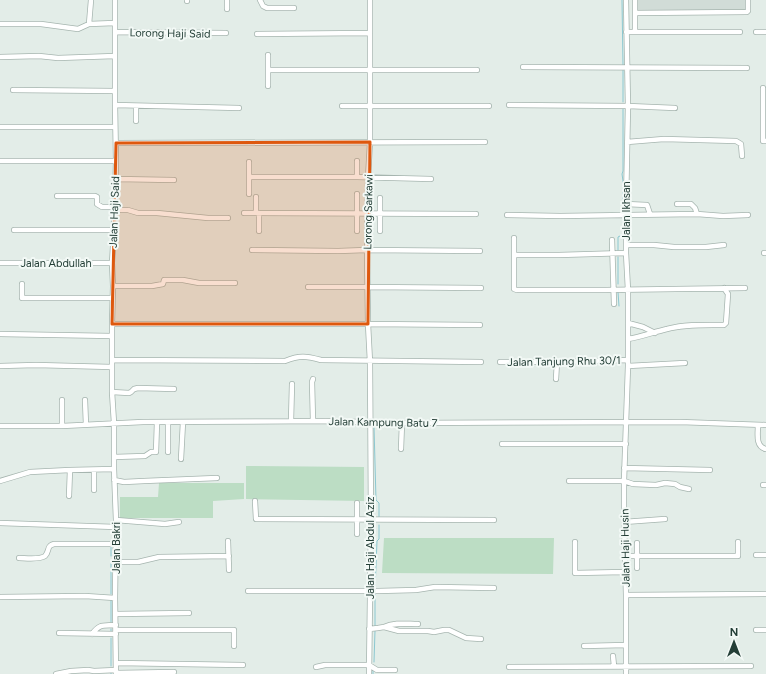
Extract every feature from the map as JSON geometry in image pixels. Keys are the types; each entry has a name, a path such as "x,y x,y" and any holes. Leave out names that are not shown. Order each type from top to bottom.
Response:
{"street":[{"path":"89,24 91,0"},
{"name":"Jalan Haji Said","path":"114,423 112,392 112,263 116,161 115,0"},
{"path":"227,0 227,9"},
{"path":"260,0 263,6 267,8 294,8"},
{"name":"Lorong Sarkawi","path":"370,0 370,142 367,250 370,423"},
{"name":"Jalan Ikhsan","path":"626,0 624,68 628,106 626,204 624,215 628,290 626,422"},
{"path":"635,0 635,32"},
{"path":"636,13 747,12 748,0"},
{"path":"0,24 40,24 78,29 89,24 115,24"},
{"name":"Lorong Haji Said","path":"115,32 226,33"},
{"path":"626,32 740,32"},
{"path":"756,32 766,32"},
{"path":"257,34 370,33"},
{"path":"268,55 268,86"},
{"path":"0,57 39,56 58,58 115,56"},
{"path":"522,68 747,68"},
{"path":"268,70 476,70"},
{"path":"763,88 765,104 765,141"},
{"path":"13,90 115,92"},
{"path":"342,106 370,107 460,104 489,106"},
{"path":"115,105 239,108"},
{"path":"509,105 674,108"},
{"path":"136,106 136,120"},
{"path":"0,127 115,127"},
{"path":"627,142 664,139 736,141 741,144 742,156"},
{"path":"116,143 485,142"},
{"path":"0,161 116,161"},
{"path":"357,161 357,177"},
{"path":"249,162 249,194"},
{"path":"249,177 431,179"},
{"path":"115,179 174,180"},
{"path":"357,194 357,232"},
{"path":"57,196 95,196 97,197 97,204 102,207 115,207 121,210 128,210 138,213 228,218"},
{"path":"256,197 259,231"},
{"path":"380,198 380,231"},
{"path":"626,204 647,205 650,214"},
{"path":"677,204 691,204 695,208 697,214"},
{"path":"244,213 476,214"},
{"path":"507,215 748,215"},
{"path":"14,230 114,230"},
{"path":"514,238 514,289 517,290 745,288"},
{"path":"612,240 614,253 614,304"},
{"path":"626,245 674,247 724,246"},
{"path":"252,250 480,251"},
{"path":"514,255 626,253"},
{"name":"Jalan Abdullah","path":"0,263 112,263"},
{"path":"112,286 152,286 163,284 164,280 183,280 199,283 235,282"},
{"path":"22,284 22,298 112,298"},
{"path":"308,287 481,288"},
{"path":"628,339 668,329 702,323 726,324 728,294 724,288"},
{"path":"112,324 480,325"},
{"path":"628,324 643,327 655,333"},
{"path":"0,334 112,336"},
{"path":"112,360 285,361 294,358 308,357 321,360 370,362 481,362"},
{"name":"Jalan Tanjung Rhu 30/1","path":"500,362 628,360"},
{"path":"556,379 557,362"},
{"path":"628,366 685,363"},
{"path":"0,366 36,365 112,367"},
{"path":"313,379 313,421"},
{"path":"291,421 292,384"},
{"path":"112,392 129,393 138,388 174,389"},
{"path":"62,400 62,426"},
{"path":"85,400 86,425"},
{"name":"Jalan Kampung Batu 7","path":"0,426 62,426 156,422 291,421 370,423 680,422 766,424"},
{"path":"114,457 145,456 151,452 156,452 156,422"},
{"path":"168,422 168,452"},
{"path":"181,459 183,422"},
{"name":"Jalan Haji Husin","path":"626,422 624,468 626,674"},
{"name":"Jalan Bakri","path":"114,423 116,520 116,672"},
{"name":"Jalan Haji Abdul Aziz","path":"369,674 374,591 371,519 370,423"},
{"path":"401,449 402,423"},
{"path":"758,424 758,442 763,449 766,449"},
{"path":"502,444 626,444"},
{"path":"624,468 710,470"},
{"path":"0,481 30,472 114,469"},
{"path":"69,496 70,470"},
{"path":"94,470 94,490"},
{"path":"114,480 124,482 217,478"},
{"path":"569,481 624,481 633,484 656,485 665,483 690,489"},
{"path":"255,501 256,519 494,520"},
{"path":"356,534 357,503"},
{"path":"624,522 666,519"},
{"path":"116,520 165,524 178,522"},
{"path":"0,523 116,526"},
{"path":"228,541 229,570"},
{"path":"575,542 575,573 625,572"},
{"path":"625,556 738,556 738,542"},
{"path":"637,543 637,568"},
{"path":"19,558 41,558 46,554 49,547 54,544 116,544"},
{"path":"756,555 766,555"},
{"path":"116,562 138,562 158,557 228,556"},
{"path":"248,591 374,591 416,590 435,587 494,588"},
{"path":"626,595 766,594"},
{"path":"0,597 85,596 115,598"},
{"path":"116,614 189,613"},
{"path":"384,628 394,624 418,624"},
{"path":"92,634 96,628 100,626 116,630"},
{"path":"371,629 384,628 399,631 434,632 449,630 466,638 481,639"},
{"path":"59,633 92,634 116,630 234,630 234,646"},
{"path":"756,630 766,630"},
{"path":"584,646 626,645"},
{"path":"613,656 614,666"},
{"path":"116,663 243,665"},
{"path":"316,667 325,664 369,665 377,670 394,670"},
{"path":"509,667 751,666"},
{"path":"56,674 88,670 95,673 174,672"}],"highlighted area":[{"path":"370,142 368,324 112,324 116,143"}],"shaded area":[{"path":"637,0 746,0 746,10 637,11"}],"green space":[{"path":"246,466 364,467 364,501 246,499"},
{"path":"159,483 244,483 244,499 213,501 213,518 120,518 120,497 158,497"},
{"path":"384,538 554,538 553,574 382,573"}],"waterway":[{"path":"622,0 623,65"},
{"path":"623,69 623,102"},
{"path":"623,109 623,214"},
{"path":"618,250 618,237 624,234 623,217"},
{"path":"618,257 618,284"},
{"path":"618,292 619,306"},
{"path":"374,427 376,500 379,503 379,517"},
{"path":"375,590 379,525"},
{"path":"111,547 111,556"},
{"path":"111,563 111,594"},
{"path":"375,593 375,626"},
{"path":"111,600 111,622"},
{"path":"374,662 375,631"},
{"path":"111,638 111,666"}]}
